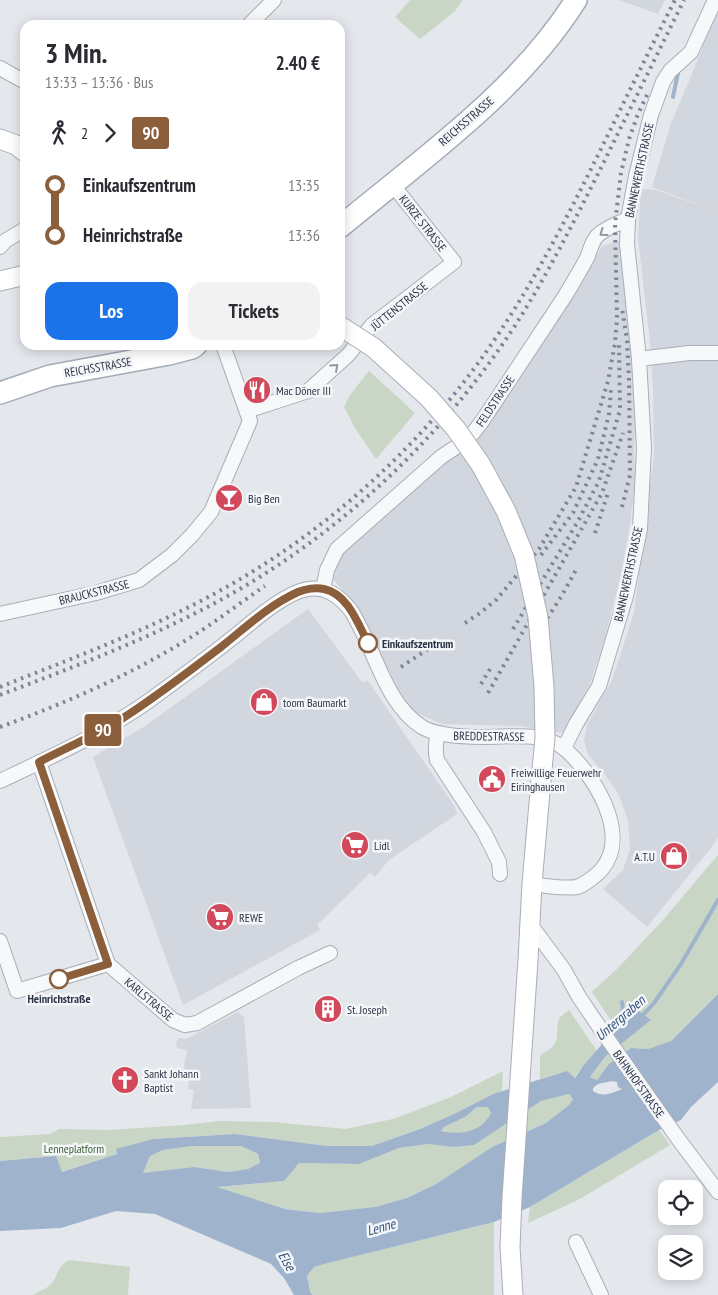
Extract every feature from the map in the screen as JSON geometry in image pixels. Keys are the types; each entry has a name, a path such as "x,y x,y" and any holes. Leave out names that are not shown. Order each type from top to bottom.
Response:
{"main road":[{"name":"REICHSSTRASSE","path":"345,223 485,107 512,80 561,23 576,0"},
{"path":"0,139 20,148"},
{"path":"0,281 20,276"},
{"path":"345,329 374,348 430,398 456,429 481,465 506,511 524,555 538,617 544,687 544,738 532,884 512,1198 510,1246 513,1295"},
{"name":"REICHSSTRASSE","path":"0,393 50,376 184,350"}],"street":[{"path":"254,20 274,0"},
{"name":"BANNEWERTHSTRASSE","path":"564,748 599,686 626,596 640,529 644,448 640,359 627,244 628,219 636,176 651,115 664,82 670,71 691,52 715,0"},
{"path":"0,68 20,79"},
{"name":"KURZE STRASSE","path":"392,184 454,262"},
{"name":"FELDSTRASSE","path":"323,589 327,570 337,549 441,457 462,443 483,420 565,296 587,256 591,244 597,236 615,224 628,219"},
{"path":"0,247 5,241 20,232"},
{"name":"JÜTTENSTRASSE","path":"248,416 308,391 348,356 372,326 454,262"},
{"path":"225,350 248,416"},
{"path":"640,359 689,353 718,353"},
{"name":"BRAUCKSTRASSE","path":"0,614 96,593 139,580 172,555 192,535 210,512 248,416"},
{"path":"0,781 108,727 150,700 280,602 300,591 323,589"},
{"name":"BREDDESTRASSE","path":"323,589 335,594 352,612 391,694 402,708 423,728 457,736 486,737 508,735 548,739 564,748 580,764 597,788 606,808 613,840 606,864 598,874 579,886 548,887 532,884"},
{"name":"BREDDESTRASSE","path":"438,733 435,750 437,760 484,832 499,862 500,874"},
{"path":"0,941 17,991 108,964 39,762"},
{"name":"BAHNHOFSTRASSE","path":"530,924 564,970 602,1031 718,1192"},
{"name":"KARLSTRASSE","path":"108,964 173,1020 185,1025 197,1023 298,968 330,954"},
{"path":"576,1242 601,1295"}],"shaded area":[{"path":"619,0 665,0 658,14"},
{"path":"718,6 718,837 647,927 603,889 623,870 630,849 628,821 619,795 588,755 584,740 587,725 612,680 634,613 654,456 650,343 638,237 641,189 656,190 715,211 652,187 671,123"},
{"path":"621,241 636,393 635,482 621,576 604,641 590,683 563,733 520,726 442,724 415,712 399,690 353,603 333,579 337,563 348,547 482,432 568,303 602,246"},
{"path":"308,609 362,682 368,681 455,807 457,814 389,860 375,877 370,873 317,925 320,930 183,1005 93,757 145,726"},
{"path":"238,1012 244,1017 251,1108 191,1109 194,1090 188,1089 189,1078 184,1067 187,1050 177,1048 176,1043 179,1038 186,1039"}],"green space":[{"path":"410,0 463,0 455,11 420,39 395,17"},
{"path":"369,371 415,413 376,459 355,428 344,407 350,395"},
{"path":"718,855 718,994 671,1041 648,1049 631,1048 609,1064 597,1080 590,1077 605,1057 651,1020 639,1011 616,1028 592,992 619,967 663,920"},
{"path":"569,1010 597,1051 574,1078 567,1071 540,1079 540,1055 548,1051 557,1040 559,1018"},
{"name":"Lenneplatform","path":"503,1071 502,1091 420,1129 372,1146 327,1146 235,1134 153,1139 116,1150 117,1154 61,1172 56,1156 0,1161 0,1137 50,1134 59,1129 109,1130 220,1121 273,1122 345,1129 393,1119 451,1097"},
{"path":"570,1094 573,1099 569,1105 546,1123 492,1147 436,1184 407,1198 375,1207 320,1213 285,1209 216,1187 284,1181 298,1163 359,1164 399,1148 428,1144 452,1147 498,1129 541,1101"},
{"path":"477,1107 488,1107 491,1113 488,1121 473,1130 460,1134 440,1131 444,1127 465,1117"},
{"path":"659,1130 670,1145 578,1200 528,1223 530,1207"},
{"path":"192,1146 241,1146 258,1154 260,1164 248,1169 229,1172 194,1167 142,1174 150,1156 163,1150"},
{"path":"494,1222 494,1295 313,1295 310,1292 307,1276 314,1267"},
{"path":"70,1260 130,1267 128,1295 32,1295 50,1285 60,1268"}],"water":[{"path":"718,994 718,1082 691,1107 681,1120 659,1130 530,1207 494,1222 314,1267 307,1276 310,1292 313,1295 294,1295 284,1278 271,1264 155,1214 116,1211 61,1228 0,1231 0,1161 56,1156 62,1172 117,1154 116,1149 153,1139 235,1134 327,1146 372,1146 420,1129 493,1094 567,1071 575,1078 616,1028 639,1011 651,1020 605,1057 590,1077 597,1080 609,1064 631,1048 648,1049 671,1041","holes":["612,1081 617,1082 618,1087 622,1089 608,1094 600,1094 593,1091 593,1088 598,1084","569,1094 573,1099 569,1105 546,1123 492,1147 436,1184 407,1198 375,1207 320,1213 285,1209 217,1187 284,1181 299,1163 359,1164 399,1148 428,1144 452,1147 474,1145 541,1101","477,1107 488,1107 491,1113 487,1120 476,1129 455,1133 441,1131 444,1127 465,1117","192,1146 241,1146 258,1154 260,1163 248,1169 229,1172 194,1167 143,1173 150,1156 163,1150"]}],"waterway":[{"name":"Untergraben","path":"673,97 679,68"},
{"name":"Untergraben","path":"641,1017 654,1003 681,964 718,900"},
{"path":"622,1002 624,1022 622,1027"}],"railway":[{"path":"0,687 146,628 230,585 265,564 331,516 362,490 421,433 473,370 525,292 571,209 675,0"},
{"path":"0,695 148,636 233,593 275,567 316,538 355,507 427,439 490,362 529,304 596,178 684,0"},
{"path":"465,623 496,600 539,549 576,487 608,381 615,343 617,319 615,224 621,173 629,139 649,91"},
{"path":"622,308 627,340 629,380 630,475 622,507"},
{"path":"513,629 577,523 599,481 620,410 619,344"},
{"path":"541,555 573,513 598,459 609,414 611,390"},
{"path":"488,693 602,493 623,433"},
{"path":"595,533 608,493"},
{"path":"535,637 576,570"},
{"path":"0,727 71,699 139,667 215,622 265,586"},
{"path":"401,667 434,645"},
{"path":"481,684 490,669"}],"bus line":[{"name":"90","path":"59,979 108,964 39,762 108,727 150,700 262,614 300,591 323,589 335,594 352,612 368,643"}],"place":[{"name":"Mac Döner III","path":"257,390"},
{"name":"Big Ben","path":"229,498"},
{"name":"Einkaufszentrum","path":"368,643"},
{"name":"toom Baumarkt","path":"264,702"},
{"name":"Freiwillige Feuerwehr Eiringhausen","path":"492,779"},
{"name":"Lidl","path":"355,845"},
{"name":"A.T.U","path":"674,856"},
{"name":"REWE","path":"220,917"},
{"name":"Heinrichstraße","path":"59,979"},
{"name":"St. Joseph","path":"328,1009"},
{"name":"Sankt Johann Baptist","path":"125,1080"}],"water label":[{"name":"Lenne","path":"381,1227"},
{"name":"Else","path":"287,1261"}]}
